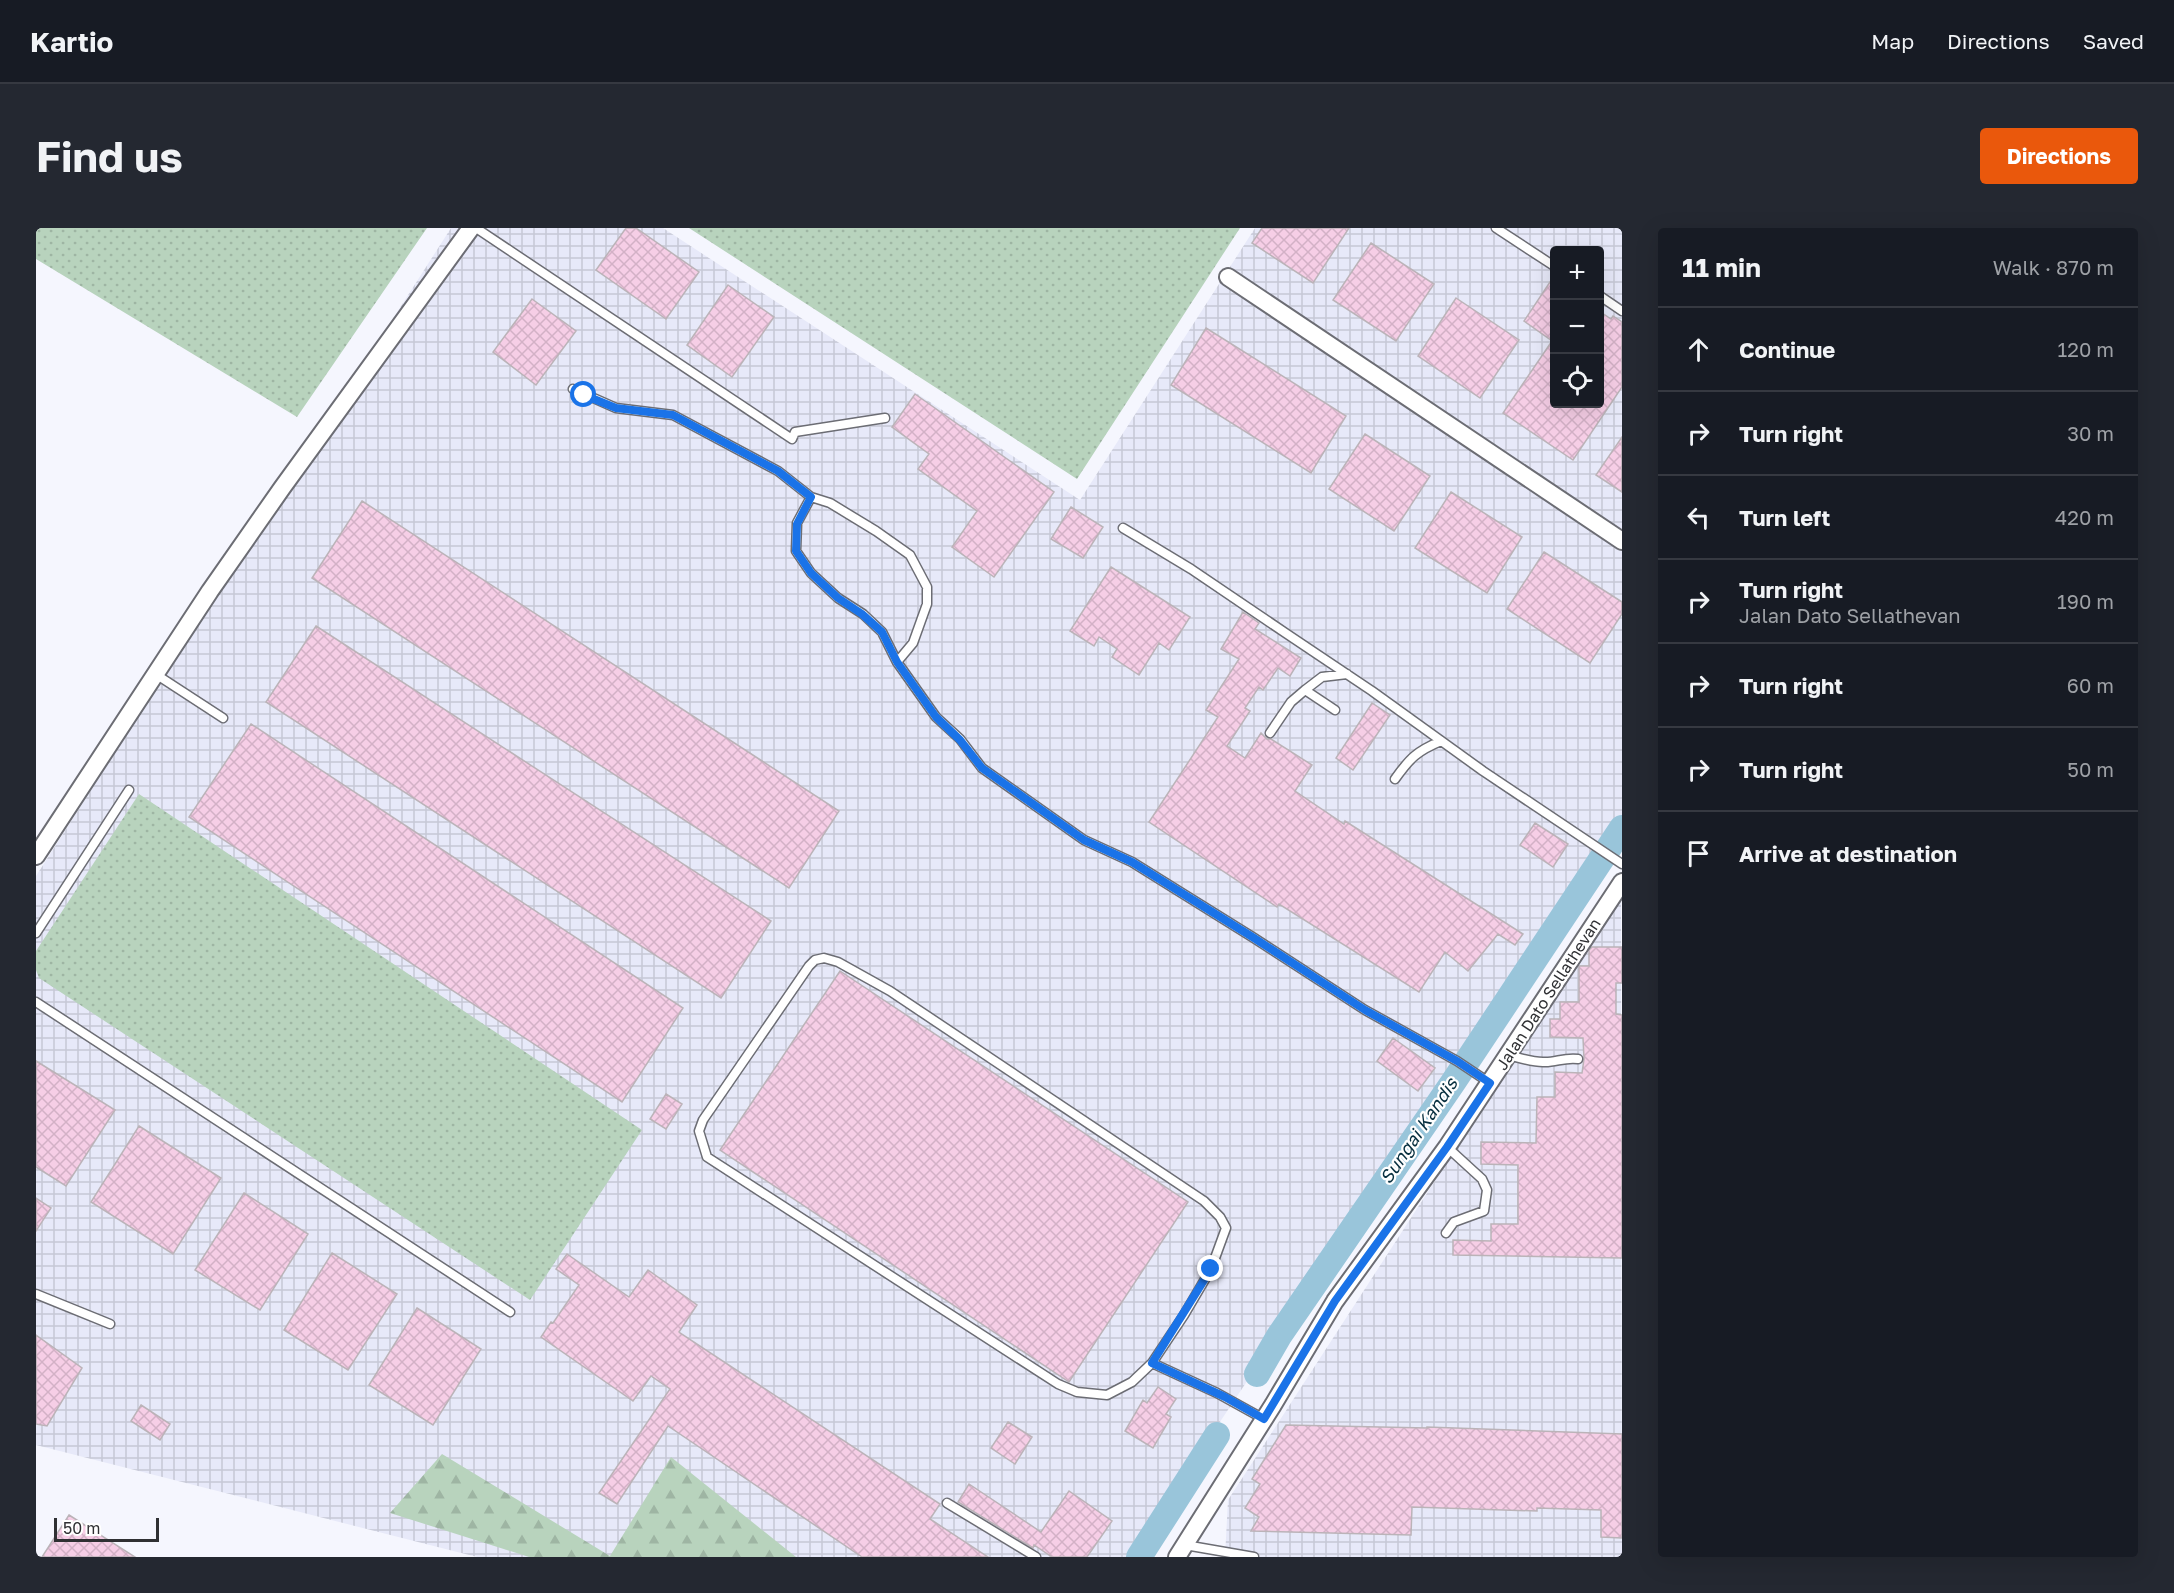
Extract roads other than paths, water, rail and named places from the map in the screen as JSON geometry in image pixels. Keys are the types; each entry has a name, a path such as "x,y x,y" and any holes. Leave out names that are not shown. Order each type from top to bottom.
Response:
{"street":[{"path":"36,856 157,675 210,591 471,228"},
{"path":"1228,277 1622,541"},
{"name":"Jalan Dato Sellathevan","path":"1181,1551 1335,1301 1447,1147 1483,1079 1508,1055 1621,887"}],"lane":[{"path":"476,228 792,439 795,432 885,418"},
{"path":"1496,228 1550,263"},
{"path":"1512,228 1512,238"},
{"path":"1604,299 1622,311"},
{"path":"573,389 616,408 673,415 778,471 811,497 830,503 910,555 927,587 927,604 913,643 897,662"},
{"path":"811,497 797,524 796,551 811,573 838,598 862,614 882,632 897,662 936,717 960,740 982,768 1084,840 1132,862 1365,1010 1461,1064 1483,1079"},
{"path":"1124,528 1191,569 1620,863"},
{"path":"157,675 223,718"},
{"path":"1270,733 1291,702 1322,677 1347,675"},
{"path":"1305,690 1335,710"},
{"path":"1395,779 1412,756 1441,741"},
{"path":"36,933 129,790"},
{"path":"824,958 838,962 890,991 1204,1201 1220,1217 1226,1228 1211,1269 1152,1363 1132,1382 1107,1395 1077,1392 1058,1384 707,1157 699,1131 703,1120 815,960 824,958"},
{"path":"36,1002 510,1312"},
{"path":"1508,1055 1546,1063 1565,1058 1578,1059"},
{"path":"1446,1233 1454,1221 1484,1211 1487,1190 1482,1179 1447,1147"},
{"path":"36,1294 110,1324"},
{"path":"1152,1363 1225,1397 1264,1419"},
{"path":"947,1503 1036,1557"},
{"path":"1181,1551 1254,1557"}],"waterway":[{"name":"Sungai Kandis","path":"1257,1374 1279,1336 1454,1081 1622,828"},
{"name":"Sungai Kandis","path":"1139,1557 1217,1435"}]}
